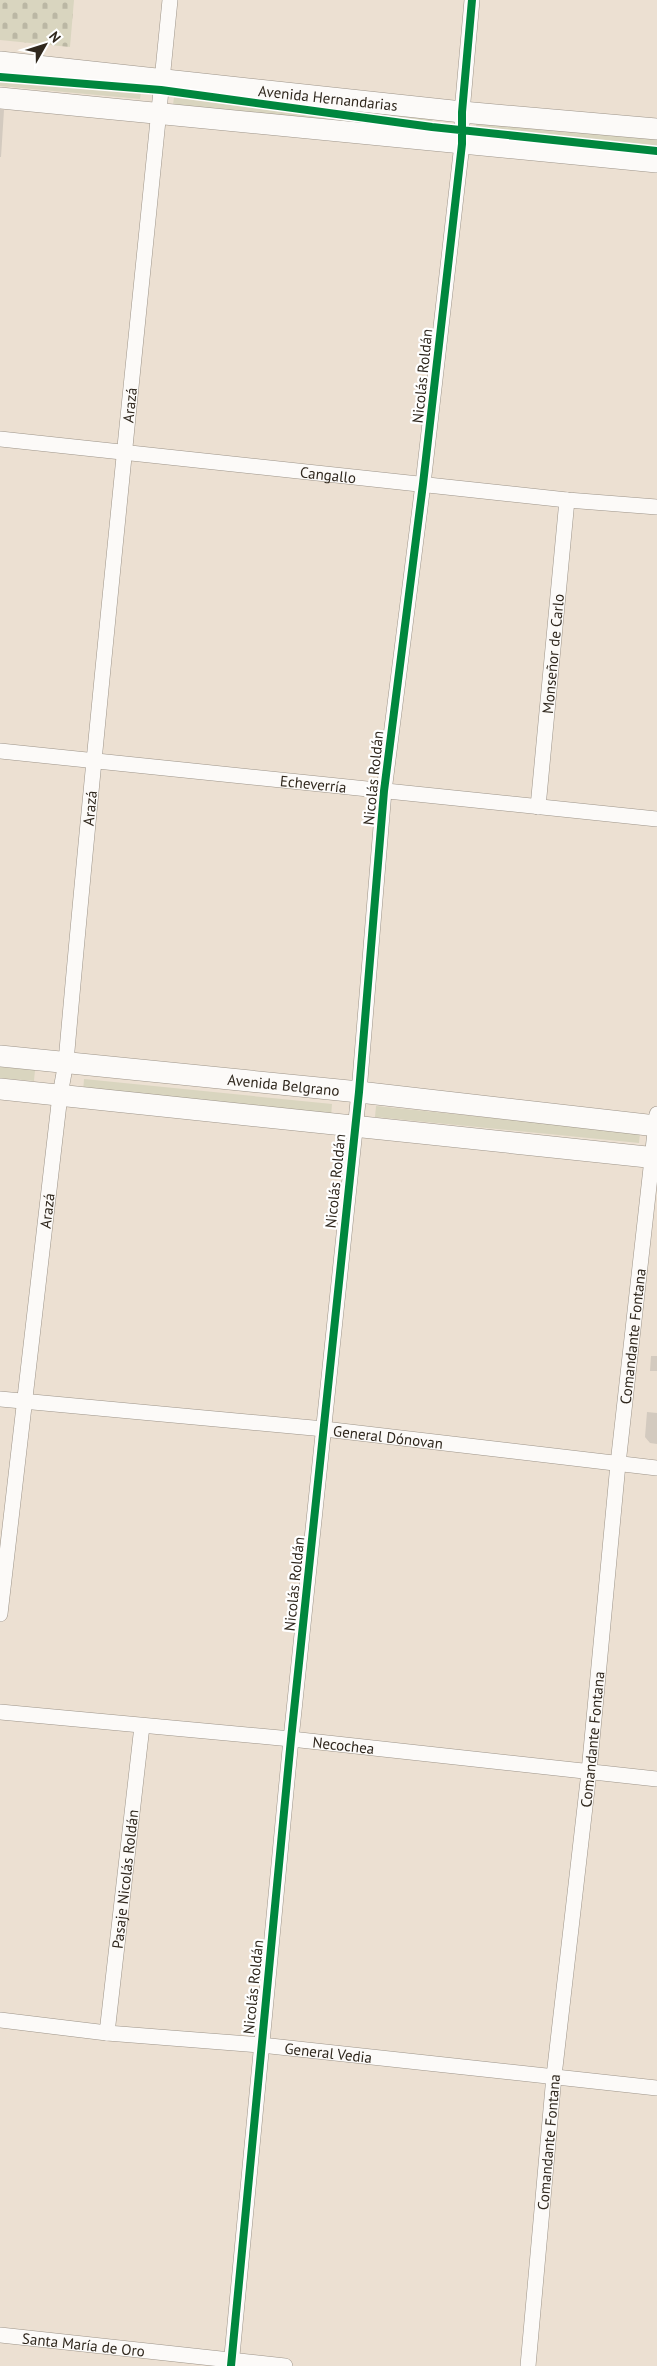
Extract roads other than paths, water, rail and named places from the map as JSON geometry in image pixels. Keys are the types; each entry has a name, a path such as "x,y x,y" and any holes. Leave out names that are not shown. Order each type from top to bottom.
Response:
{"main road":[{"name":"Avenida Hernandarias","path":"0,62 462,112 657,129"},
{"path":"0,98 657,162"},
{"name":"Avenida Belgrano","path":"0,1056 657,1122"},
{"path":"0,1089 654,1158"}],"street":[{"name":"Arazá","path":"0,1614 60,1095 66,1062 92,761 160,114 170,0"},
{"name":"Nicolás Roldán","path":"231,2363 260,2045 354,1125 359,1092 384,791 423,484 462,144 462,112 472,0"},
{"name":"Cangallo","path":"0,439 567,500 657,507"},
{"name":"Monseñor de Carlo","path":"538,807 567,500"},
{"name":"Echeverría","path":"0,751 657,820"},
{"name":"Comandante Fontana","path":"528,2366 554,2076 589,1772 618,1464 657,1122"},
{"name":"General Dónovan","path":"0,1399 324,1429 657,1468"},
{"name":"Necochea","path":"0,1712 291,1738 657,1779"},
{"name":"Pasaje Nicolás Roldán","path":"107,2033 142,1726"},
{"name":"General Vedia","path":"0,2020 107,2033 260,2045 657,2088"},
{"name":"Santa María de Oro","path":"0,2335 231,2363 285,2366"}]}
